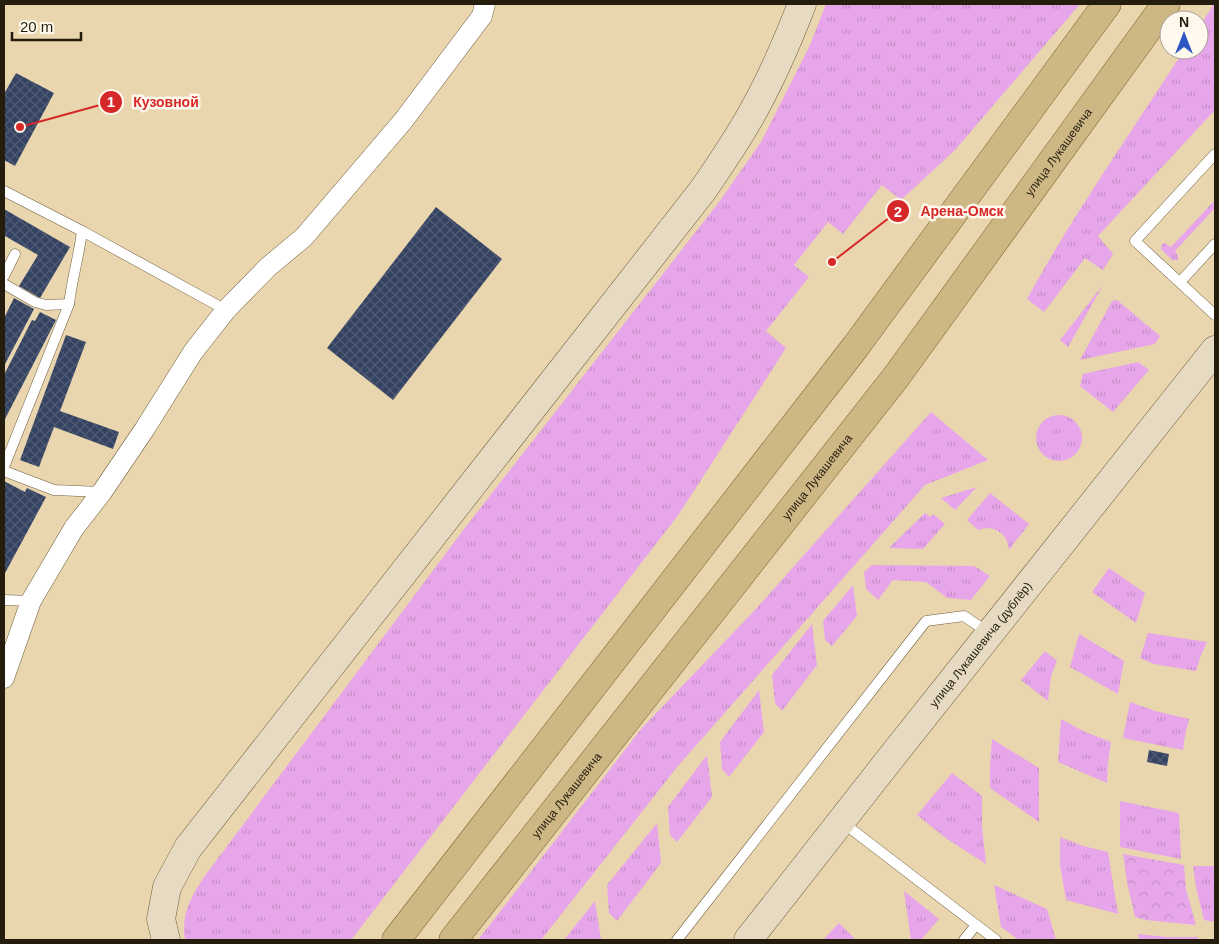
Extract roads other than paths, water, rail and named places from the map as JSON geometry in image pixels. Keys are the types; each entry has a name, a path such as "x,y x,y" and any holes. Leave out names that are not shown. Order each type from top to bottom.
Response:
{"main road":[{"path":"166,940 161,919 167,887 188,848 703,190 742,132 763,94 786,45 802,4"},
{"path":"396,940 856,346 1107,4"},
{"name":"улица Лукашевича","path":"453,940 896,377 1166,4"},
{"name":"улица Лукашевича (дублёр)","path":"748,940 1215,350"}],"street":[{"path":"4,678 30,601 74,528 102,492 144,430 193,352 226,310 268,267 304,237 397,128 482,16 485,4"}],"lane":[{"path":"1215,154 1135,240 1215,315"},
{"path":"4,191 82,231 226,310"},
{"path":"4,466 69,304 82,231"},
{"path":"1180,282 1215,244"},
{"path":"4,276 15,254"},
{"path":"4,284 35,302 46,305 69,304"},
{"path":"4,471 54,490 102,492"},
{"path":"4,600 30,601"},
{"path":"677,940 926,621 964,616 990,633"},
{"path":"841,821 996,940"},
{"path":"964,940 976,925"}],"place":[{"name":"Кузовной","path":"20,127"},
{"name":"Арена-Омск","path":"832,262"}]}
